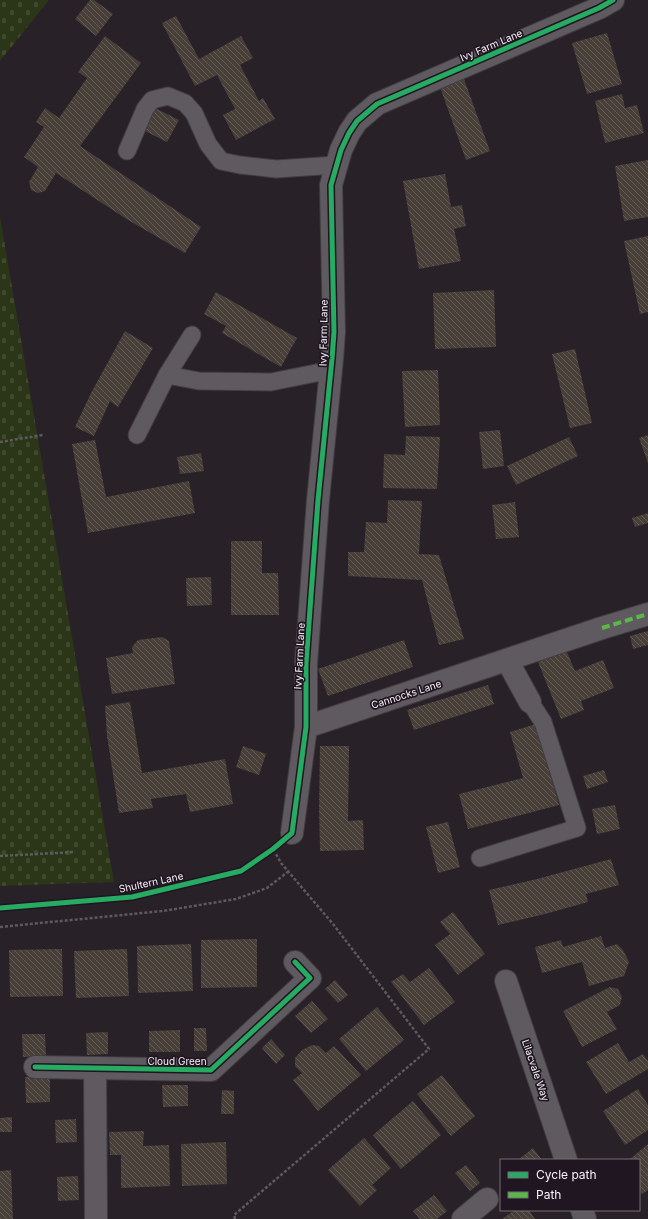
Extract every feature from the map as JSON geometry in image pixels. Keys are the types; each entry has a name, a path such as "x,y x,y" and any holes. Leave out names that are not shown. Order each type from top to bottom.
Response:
{"street":[{"name":"Ivy Farm Lane","path":"292,833 306,728 306,664 318,500 334,332 331,185 341,150 357,121 377,104 599,8 613,0"},
{"name":"Cannocks Lane","path":"306,728 602,628 648,614"},
{"path":"507,660 530,702"},
{"name":"Cloud Green","path":"35,1067 211,1070 310,978 294,962"},
{"name":"Lilacvale Way","path":"506,981 566,1159"},
{"path":"95,1069 96,1219"},
{"path":"463,1219 487,1199"}],"lane":[{"path":"127,151 145,109 152,100 168,96 185,103 194,113 208,144 221,161 276,169 336,165"},
{"path":"137,435 167,375 192,335"},
{"path":"167,375 199,381 271,382 331,370"},
{"path":"480,858 576,828 543,722 530,702"}],"path":[{"path":"0,442 43,435"},
{"path":"234,1219 234,1215 429,1049 334,924 281,863 273,849 292,833"},
{"path":"0,856 75,852"},
{"path":"0,927 163,911 236,899 267,888 289,872"}],"green space":[{"path":"0,0 49,0 0,61"},
{"path":"0,217 114,882 0,886"}],"building":[{"path":"90,0 94,0 113,14 96,36 75,19"},
{"path":"176,16 199,59 241,36 253,58 240,65 259,101 263,98 275,119 236,140 223,115 235,109 217,75 195,86 162,23"},
{"path":"607,33 622,84 587,94 572,43"},
{"path":"105,36 141,63 80,146 201,227 185,253 128,220 56,173 45,191 38,193 31,190 29,182 38,167 24,157 44,127 36,122 45,108 59,118 87,78 78,72"},
{"path":"464,79 490,151 466,160 440,87"},
{"path":"622,94 625,108 637,105 644,133 605,143 595,101"},
{"path":"155,108 179,120 167,142 143,130"},
{"path":"648,160 648,217 624,221 615,166"},
{"path":"445,174 451,207 462,205 466,226 454,229 461,261 419,269 403,181"},
{"path":"648,236 648,312 640,314 624,241"},
{"path":"494,290 496,347 435,349 433,293"},
{"path":"216,292 297,338 281,367 222,333 226,326 204,314"},
{"path":"125,331 153,348 118,407 110,401 94,436 75,427 91,393"},
{"path":"575,349 592,423 570,428 552,354"},
{"path":"438,370 440,425 405,427 402,371"},
{"path":"500,430 504,466 483,469 479,432"},
{"path":"648,435 648,463 639,438"},
{"path":"406,436 440,437 437,489 383,488 384,454 405,455"},
{"path":"569,437 578,456 516,485 507,466"},
{"path":"95,440 106,497 189,481 195,513 88,533 72,444"},
{"path":"201,453 204,471 180,474 177,457"},
{"path":"388,500 422,501 419,554 439,555 464,639 439,645 422,580 348,576 348,552 364,552 366,522 387,523"},
{"path":"515,502 519,537 496,539 492,505"},
{"path":"648,513 648,523 635,527 632,518"},
{"path":"231,541 262,541 262,573 278,573 279,615 231,615"},
{"path":"211,577 212,605 187,606 186,578"},
{"path":"648,631 648,645 633,649 630,636"},
{"path":"162,637 169,641 175,684 112,694 106,658 133,653 132,647 138,640"},
{"path":"404,640 413,667 328,696 318,669"},
{"path":"564,645 575,671 603,660 614,688 581,701 584,710 561,719 536,657"},
{"path":"488,685 494,704 414,730 407,710"},
{"path":"130,702 142,773 225,759 233,804 190,812 186,794 151,799 153,808 119,813 107,736 105,706"},
{"path":"536,724 559,805 468,829 459,794 523,778 510,732"},
{"path":"243,746 266,754 259,775 236,767"},
{"path":"320,746 349,746 348,821 363,820 364,850 320,851"},
{"path":"604,770 608,782 587,789 583,776"},
{"path":"615,805 620,829 597,834 592,809"},
{"path":"448,822 460,867 438,873 426,827"},
{"path":"611,859 619,885 586,894 588,902 498,925 489,890"},
{"path":"453,912 485,954 458,975 435,945 450,934 440,922"},
{"path":"601,936 605,948 617,944 623,950 629,962 624,976 589,986 582,962 542,973 535,947 561,940 563,947"},
{"path":"257,939 257,987 201,988 201,940"},
{"path":"191,944 193,991 138,993 137,946"},
{"path":"62,949 63,996 10,997 9,950"},
{"path":"127,949 129,996 76,998 74,951"},
{"path":"429,968 455,1002 424,1025 391,982 403,974 410,982"},
{"path":"335,980 348,995 338,1003 325,989"},
{"path":"610,987 618,989 622,997 620,1005 607,1012 617,1029 582,1047 563,1011"},
{"path":"312,1001 328,1019 311,1033 295,1016"},
{"path":"377,1007 404,1040 366,1071 339,1039"},
{"path":"194,1028 206,1028 207,1051 194,1051"},
{"path":"180,1030 180,1052 149,1052 149,1031"},
{"path":"108,1032 108,1054 87,1055 86,1033"},
{"path":"22,1034 45,1034 46,1056 23,1057"},
{"path":"271,1039 285,1055 276,1064 262,1048"},
{"path":"618,1043 629,1062 643,1054 648,1061 648,1069 606,1094 586,1062"},
{"path":"312,1045 319,1046 326,1053 334,1046 361,1075 318,1111 293,1080 302,1073 295,1066 295,1058 302,1050"},
{"path":"442,1075 475,1116 451,1136 417,1094"},
{"path":"50,1076 50,1102 26,1103 25,1077"},
{"path":"162,1085 188,1085 188,1106 163,1107"},
{"path":"638,1089 648,1105 648,1130 625,1145 603,1111"},
{"path":"222,1090 234,1091 234,1114 221,1114"},
{"path":"413,1101 441,1135 401,1169 373,1135"},
{"path":"12,1117 12,1132 0,1132 0,1118"},
{"path":"76,1119 77,1142 56,1143 55,1120"},
{"path":"144,1131 143,1146 169,1145 170,1186 121,1188 121,1155 110,1155 109,1132"},
{"path":"364,1138 391,1168 372,1185 377,1190 360,1206 328,1170"},
{"path":"226,1142 227,1184 182,1186 181,1144"},
{"path":"648,1144 648,1190 642,1194 640,1191 640,1159 630,1159"},
{"path":"533,1148 541,1159 519,1159"},
{"path":"466,1165 480,1183 470,1191 455,1173"},
{"path":"11,1170 13,1219 0,1219 0,1171"},
{"path":"78,1176 79,1200 58,1201 57,1177"},
{"path":"434,1195 447,1211 437,1219 420,1219 413,1211"},
{"path":"514,1211 530,1211 535,1219 502,1219"}],"marked path":[{"path":"602,628 648,614"}],"cycle path":[{"name":"Shultern Lane","path":"0,908 132,897 241,871 273,849 292,833 306,727 306,664 318,500 334,332 331,185 341,150 349,133 357,121 377,104 599,8 613,0"},
{"path":"35,1067 211,1070 310,978 295,962"}]}
